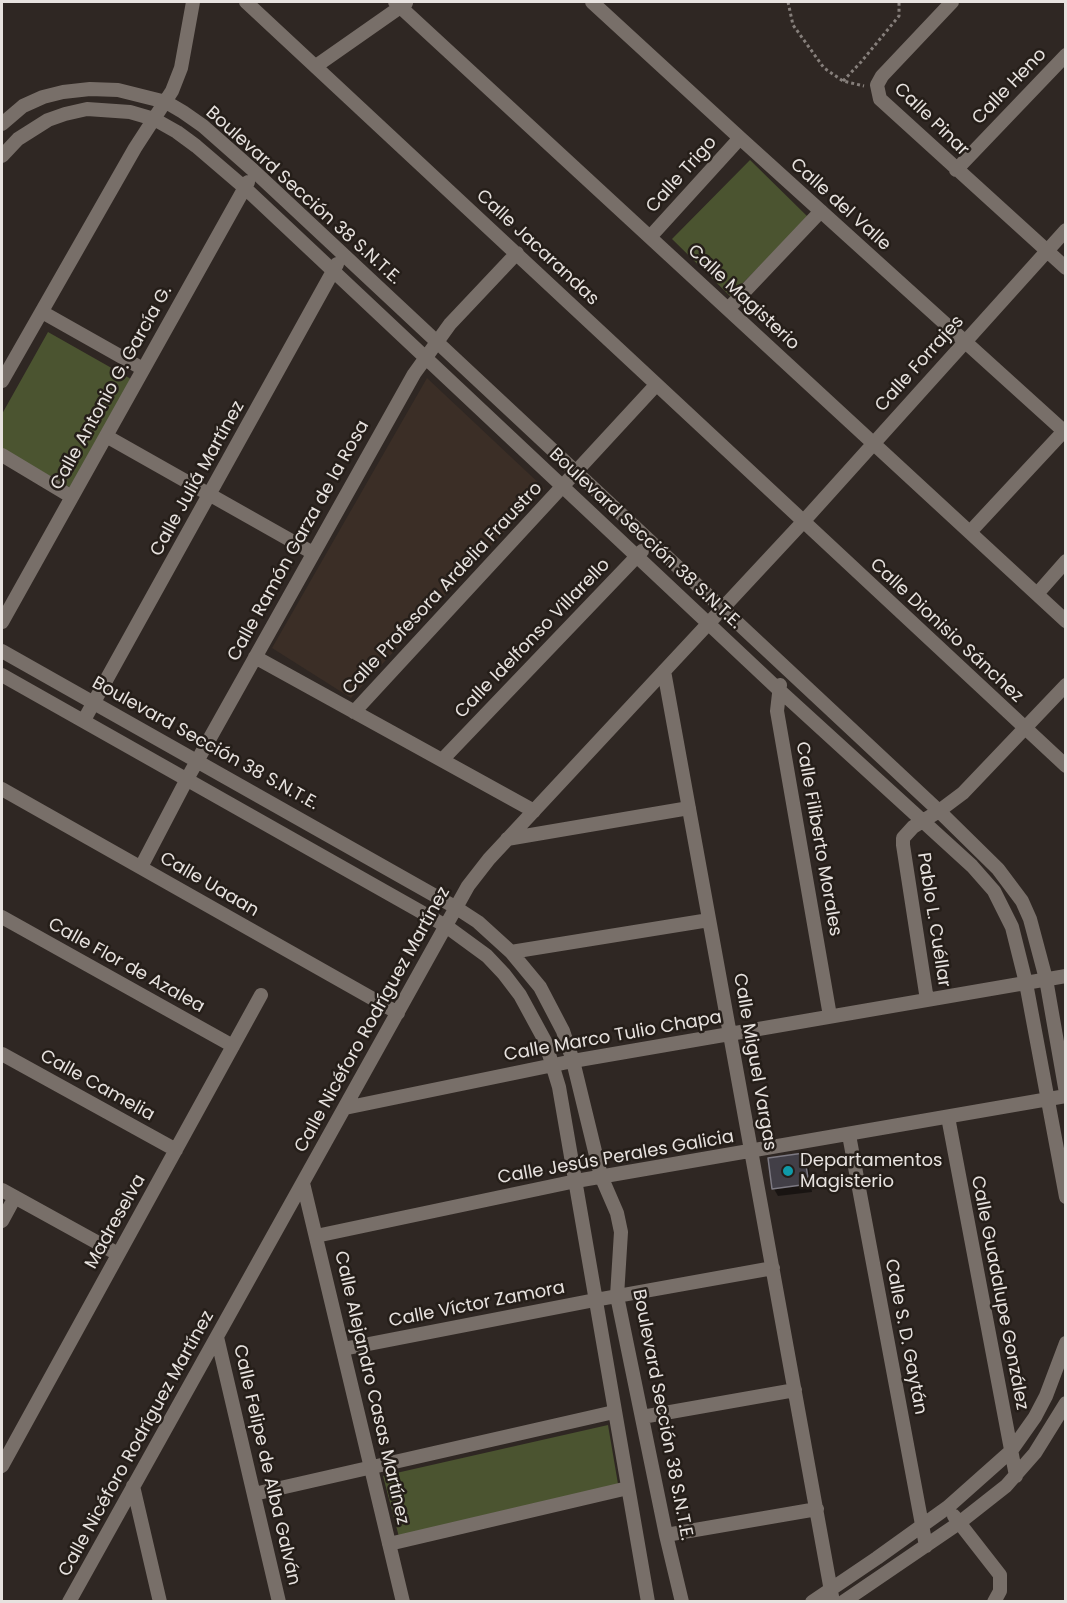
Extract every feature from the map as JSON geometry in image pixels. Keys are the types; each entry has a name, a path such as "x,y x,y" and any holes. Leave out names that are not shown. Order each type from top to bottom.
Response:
{"street":[{"path":"2,380 135,148 166,102 181,68 193,2"},
{"name":"Calle Jacarandas","path":"246,2 517,253 802,523"},
{"name":"Calle del Valle","path":"592,2 1065,432"},
{"path":"877,85 882,76 952,2"},
{"path":"316,66 401,3"},
{"name":"Calle Magisterio","path":"401,3 1065,621"},
{"name":"Calle Heno","path":"956,170 1065,56"},
{"name":"Calle Pinar","path":"877,85 879,99 884,104 1065,268"},
{"name":"Boulevard Sección 38 S.N.T.E.","path":"2,124 23,106 43,97 90,89 118,90 166,102 203,126 254,171 939,811 998,869 1022,901 1030,919 1046,979 1065,1094"},
{"name":"Boulevard Sección 38 S.N.T.E.","path":"2,152 32,129 65,114 87,109 130,112 154,119 177,132 245,188 778,689 972,866 998,897 1012,927 1026,983 1065,1197"},
{"name":"Calle Trigo","path":"650,237 740,138"},
{"name":"Calle Antonio G. García G.","path":"2,622 254,171"},
{"path":"728,309 821,211"},
{"name":"Calle Forrajes","path":"802,523 1065,230"},
{"name":"Calle Ramón Garza de la Rosa","path":"141,867 187,779 425,357 435,342 517,253"},
{"name":"Calle Juliá Martínez","path":"84,720 343,255"},
{"path":"42,312 143,369"},
{"name":"Calle Profesora Ardelia Fraustro","path":"354,712 656,385"},
{"path":"970,532 1065,432"},
{"path":"106,436 313,553"},
{"path":"2,455 72,497"},
{"name":"Calle Nicéforo Rodríguez Martínez","path":"69,1602 399,1013 455,907 479,872 507,839 802,523"},
{"name":"Calle Dionisio Sánchez","path":"802,523 1065,766"},
{"name":"Calle Idelfonso Villarello","path":"442,760 650,542"},
{"path":"1037,594 1065,561"},
{"name":"Boulevard Sección 38 S.N.T.E.","path":"2,651 455,907 478,922 511,952 540,987 563,1032 573,1061 601,1176 617,1214 621,1232 617,1296 682,1602"},
{"path":"255,657 534,811"},
{"name":"Calle Filiberto Morales","path":"784,668 778,689 777,711 830,1017"},
{"name":"Calle Miguel Vargas","path":"664,671 832,1595"},
{"name":"Boulevard Sección 38 S.N.T.E.","path":"2,675 446,926 480,951 504,974 535,1019 553,1065 576,1181 648,1602"},
{"name":"Pablo L. Cuéllar","path":"927,1000 903,838 907,832 963,793 1065,685"},
{"name":"Calle Uaaan","path":"2,789 399,1013"},
{"path":"507,839 689,808"},
{"name":"Calle Flor de Azalea","path":"2,916 233,1046"},
{"path":"511,952 709,920"},
{"name":"Calle Marco Tulio Chapa","path":"345,1108 573,1061 1065,976"},
{"name":"Madreselva","path":"2,1466 261,995"},
{"name":"Calle Camelia","path":"2,1054 176,1150"},
{"name":"Calle Jesús Perales Galicia","path":"316,1236 601,1176 849,1135 1047,1100 1065,1094"},
{"name":"Calle Guadalupe González","path":"948,1117 1016,1476"},
{"name":"Calle S. D. Gaytán","path":"849,1135 926,1546"},
{"name":"Calle Alejandro Casas Martínez","path":"303,1183 403,1602"},
{"path":"2,1190 118,1254"},
{"path":"2,1221 15,1197"},
{"name":"Calle Víctor Zamora","path":"343,1349 773,1268"},
{"name":"Calle Felipe de Alba Galván","path":"218,1337 279,1602"},
{"path":"812,1602 832,1595 948,1507 1011,1451 1035,1417 1065,1348"},
{"path":"642,1417 795,1390"},
{"path":"843,1602 959,1523 1016,1476 1048,1434 1065,1403"},
{"path":"254,1494 614,1412"},
{"path":"134,1486 160,1602"},
{"path":"389,1544 628,1488"},
{"path":"948,1507 1000,1575 1000,1591 994,1602"},
{"path":"666,1535 817,1509"}],"path":[{"path":"788,2 793,25 824,68 843,81 899,16 899,2"},
{"name":"Calle Pinar","path":"843,81 863,86 877,85"}],"shaded area":[{"path":"427,378 544,488 351,698 272,648"}],"green space":[{"path":"750,160 808,217 730,296 672,239"},
{"path":"48,332 131,379 71,488 2,449 2,414"},
{"path":"608,1425 618,1484 399,1537 383,1476"}],"building":[{"name":"Departamentos Magisterio","path":"804,1153 809,1184 772,1189 768,1158"}],"place":[{"name":"Departamentos Magisterio","path":"788,1171"}]}
